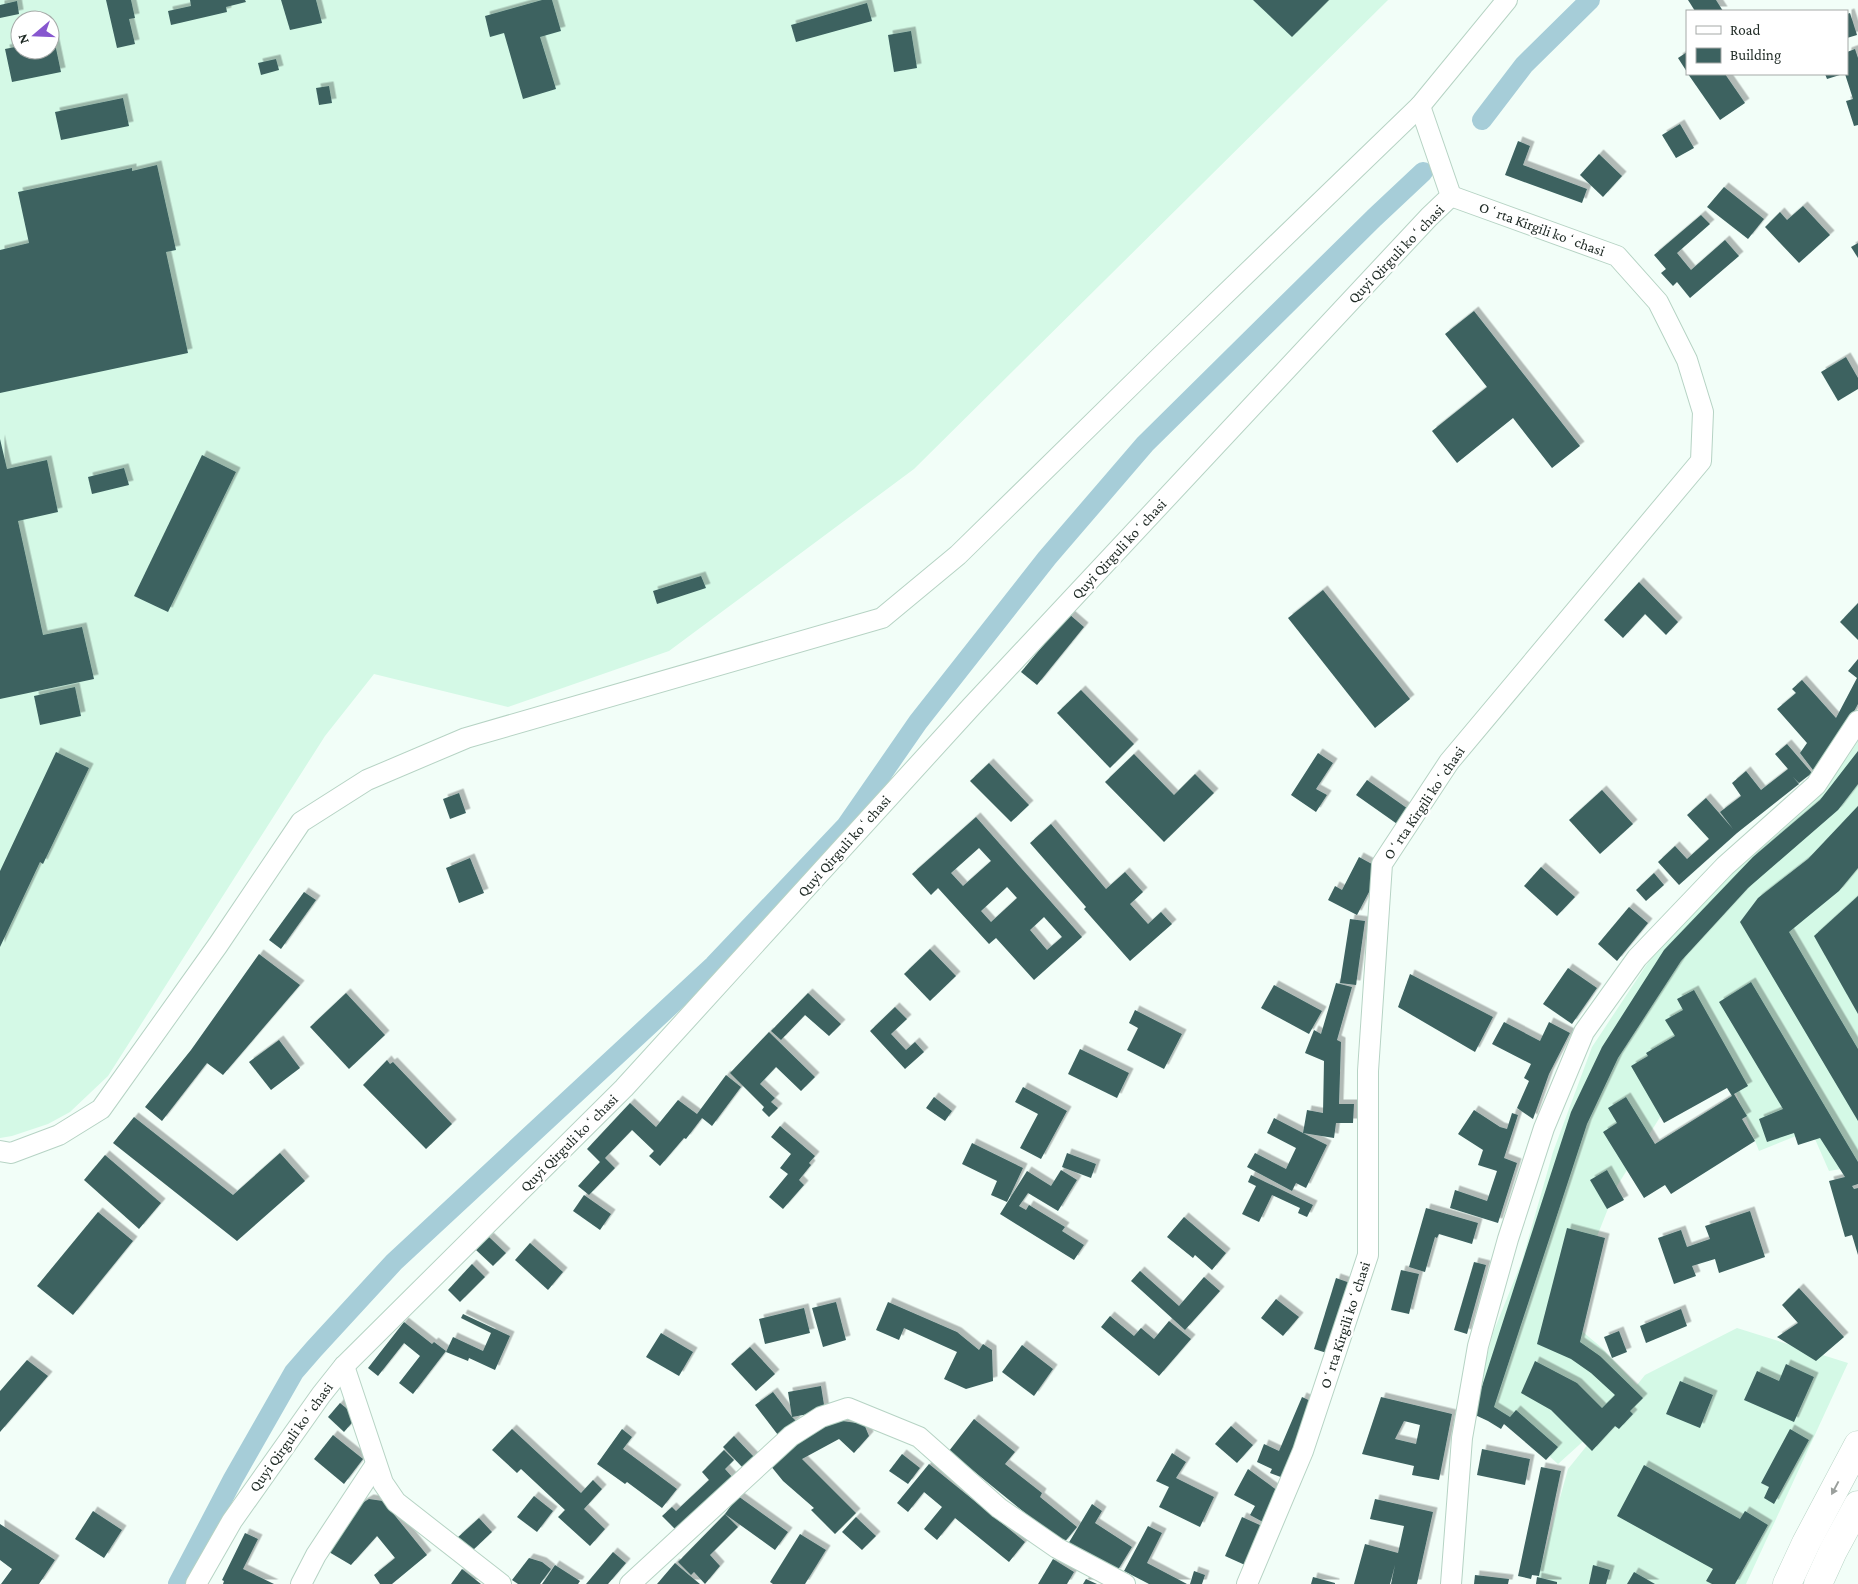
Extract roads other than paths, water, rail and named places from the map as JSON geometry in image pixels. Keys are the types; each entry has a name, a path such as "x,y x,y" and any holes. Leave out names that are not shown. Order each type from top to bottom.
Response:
{"main road":[{"path":"1787,1584 1806,1543 1858,1445"},
{"path":"1818,1584 1833,1551 1858,1505"}],"street":[{"path":"0,1151 11,1153 59,1135 101,1109 218,945 301,822 367,780 466,738 882,618 958,555 1420,106 1507,0"},
{"name":"Quyi Qirguli koʻchasi","path":"196,1584 232,1521 321,1395 344,1366 624,1088 971,707 1422,224 1451,196 1420,106"},
{"name":"Oʻrta Kirgili koʻchasi","path":"1247,1584 1303,1452 1368,1255 1368,1071 1382,864 1449,762 1701,461 1703,412 1687,360 1658,302 1618,256 1451,196"},
{"path":"1451,1584 1462,1439 1478,1346 1508,1239 1544,1128 1584,1032 1637,958 1725,866 1816,785 1858,721"},
{"path":"344,1366 383,1483 396,1502 501,1584"},
{"path":"630,1584 791,1436 821,1417 848,1408 919,1437 999,1508 1057,1548 1125,1584"},
{"path":"301,1584 316,1555 376,1464"}],"waterway":[{"path":"1482,120 1524,65 1590,0"},
{"path":"178,1584 233,1479 294,1372 314,1349 394,1262 714,965 846,826 918,722 1047,558 1145,444 1423,172"}]}
